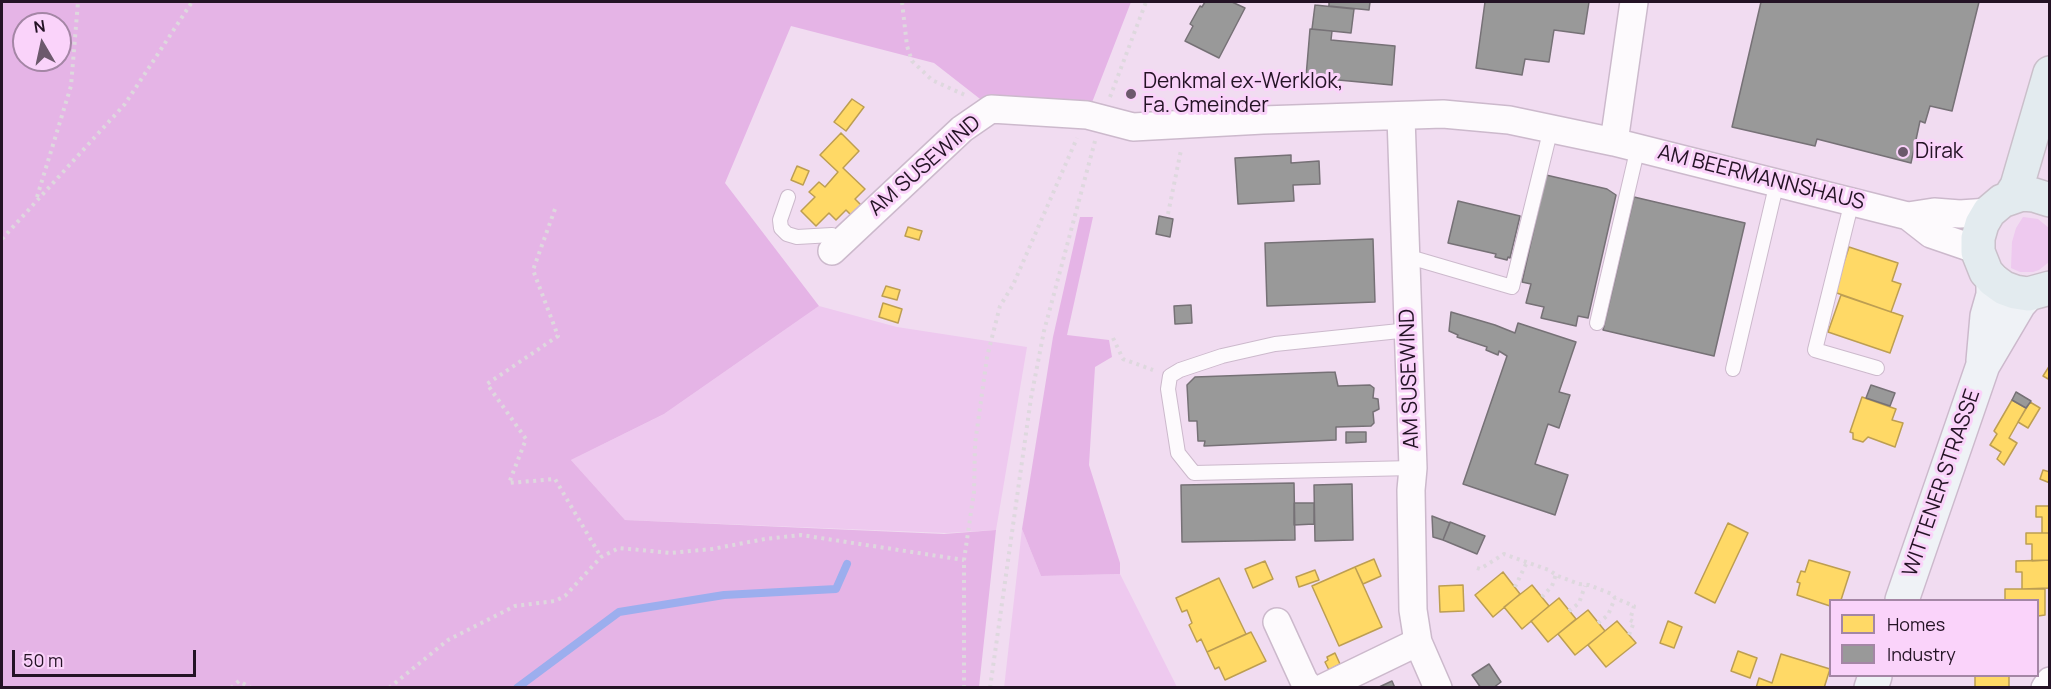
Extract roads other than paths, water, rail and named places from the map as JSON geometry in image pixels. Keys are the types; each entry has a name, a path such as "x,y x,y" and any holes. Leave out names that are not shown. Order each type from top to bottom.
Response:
{"main road":[{"path":"2039,291 2016,292 2004,288 1986,266 1978,238 1982,224 2017,186 2049,73"},
{"path":"1999,205 2022,194 2049,200"},
{"name":"WITTENER STRASSE","path":"1983,365 1987,315 1993,295 1986,266"},
{"name":"WITTENER STRASSE","path":"1902,599 1983,365 2019,304 2039,291"}],"street":[{"path":"1626,144 1634,2"},
{"name":"AM SUSEWIND","path":"837,246 962,129 991,109 1094,117"},
{"name":"AM BEERMANNSHAUS","path":"1094,117 1133,127 1443,114 1509,120 1626,144 1908,216 1931,234 1969,247 1986,266"},
{"name":"AM SUSEWIND","path":"1401,117 1413,468 1411,490 1413,610 1418,642 1437,687"},
{"name":"AM BEERMANNSHAUS","path":"1908,216 1934,212 1960,214 1999,205"},
{"path":"1276,622 1304,681 1311,687"},
{"path":"1323,687 1418,642"},
{"path":"2045,687 2049,681"}],"lane":[{"path":"1406,256 1512,287 1551,128"},
{"path":"1597,323 1626,144"},
{"path":"1733,369 1777,182"},
{"path":"788,197 780,220 781,228 787,234 796,237 832,235 837,246"},
{"path":"1852,201 1815,350 1877,368"},
{"path":"1409,330 1275,344 1222,356 1180,370 1170,376 1168,389 1178,453 1194,473 1413,468"}],"waterway":[{"path":"517,688 619,612 724,595 836,589 847,564"}],"place":[{"name":"Denkmal ex-Werklok, Fa. Gmeinder","path":"1131,94"},
{"name":"Dirak","path":"1903,152"}]}
